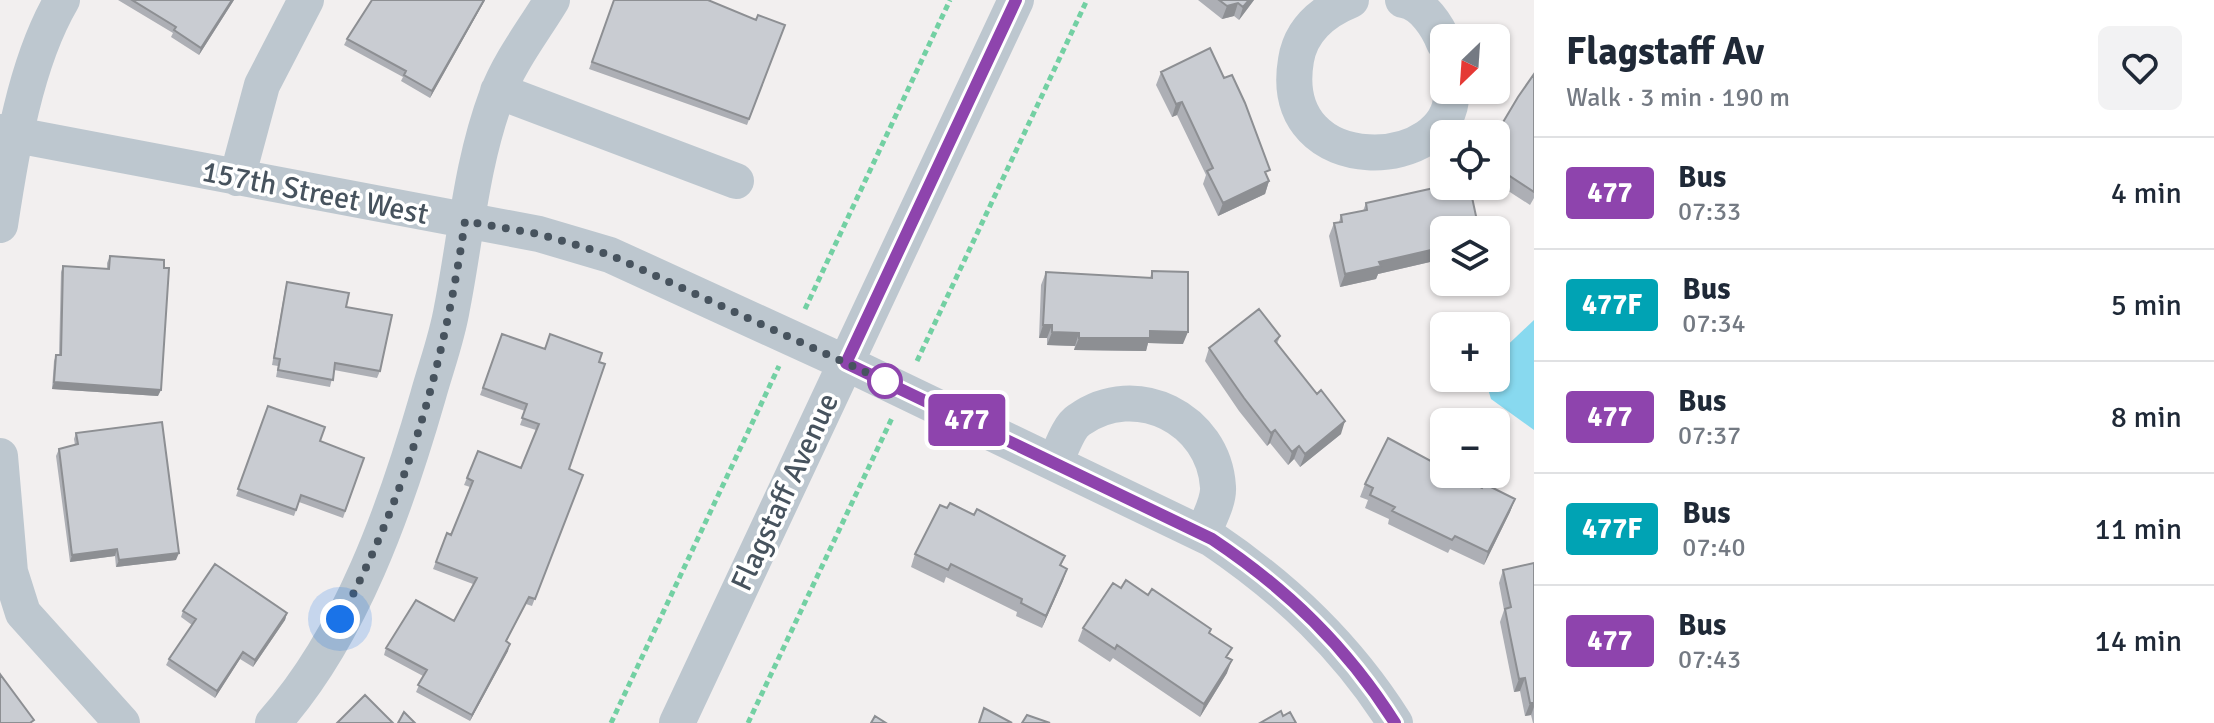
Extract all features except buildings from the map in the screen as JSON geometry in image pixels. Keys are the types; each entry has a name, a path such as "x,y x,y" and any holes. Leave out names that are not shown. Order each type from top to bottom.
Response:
{"street":[{"path":"237,178 262,85 306,0"},
{"path":"273,723 301,692 366,571 403,484 452,311 465,221 498,91 552,0"},
{"name":"Flagstaff Avenue","path":"677,723 1016,0"},
{"path":"1351,0 1325,10 1307,33 1297,53 1292,80 1299,109 1314,132 1341,150 1370,153 1413,146 1438,129 1450,104"},
{"path":"1403,0 1411,0 1435,24"},
{"path":"0,225 9,134 55,13"},
{"path":"498,91 736,181"},
{"name":"157th Street West","path":"9,134 539,234 610,255 846,363 1203,534 1260,571 1304,608 1373,688 1395,723"},
{"path":"1055,462 1076,421 1122,401 1153,405 1184,422 1213,459 1218,491 1203,534"},
{"path":"0,456 10,572 23,613 122,723"}],"path":[{"path":"813,293 950,0"},
{"path":"924,347 1087,0"},
{"path":"611,723 771,384"},
{"path":"748,723 884,435"}],"water":[{"path":"1534,320 1534,430 1510,413 1510,408 1503,408 1491,399 1489,392 1510,392 1510,343"}],"bus line":[{"name":"477","path":"1016,0 846,363 1212,539 1260,571 1304,608 1373,688 1395,723"}],"route":[{"path":"340,619 366,571 403,484 452,311 465,221 561,239 610,255 885,381"}]}
